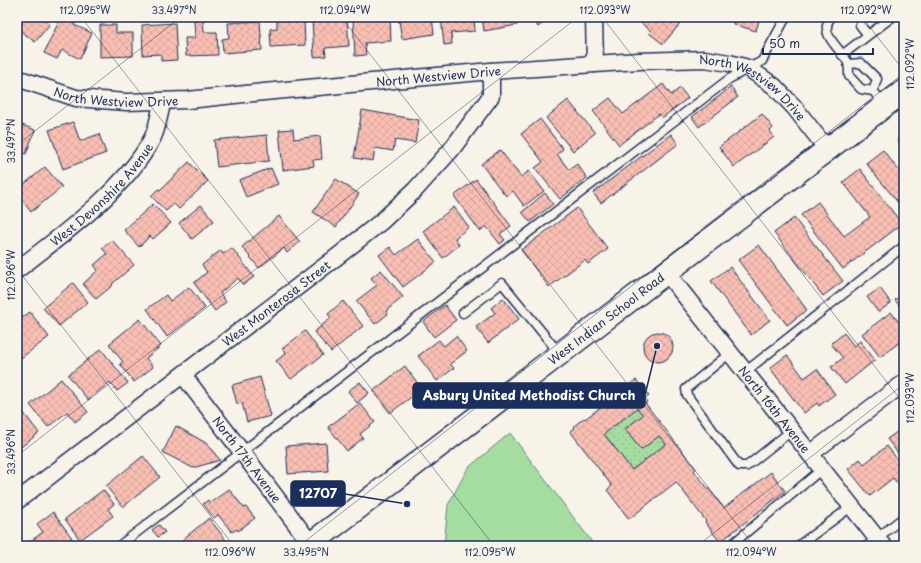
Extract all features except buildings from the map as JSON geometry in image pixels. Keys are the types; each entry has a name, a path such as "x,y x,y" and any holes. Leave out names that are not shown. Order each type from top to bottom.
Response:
{"main road":[{"name":"West Indian School Road","path":"310,545 827,150 879,98 904,91"}],"street":[{"path":"594,17 595,64"},
{"name":"North Westview Drive","path":"17,78 76,98 124,102 162,101 188,100 491,71 705,59 748,68 774,86 794,107 827,150"},
{"name":"West Monterosa Street","path":"17,502 382,221 415,190 451,150 492,96 491,71"},
{"name":"West Devonshire Avenue","path":"17,270 73,227 111,192 136,165 153,138 162,101"},
{"name":"North 16th Avenue","path":"666,272 852,506 875,544"},
{"name":"North 17th Avenue","path":"183,375 310,545"},
{"path":"810,454 904,383"}],"lane":[{"path":"119,546 729,79 762,61 786,17"},
{"path":"831,17 828,20 827,33 849,64 849,76 861,89 879,98"},
{"path":"842,55 887,18"},
{"path":"860,25 868,35"},
{"path":"849,64 861,63 872,73 877,79 879,98"},
{"path":"745,372 904,246"},
{"path":"463,313 502,282 560,354"},
{"path":"730,353 686,389 687,394 740,466 747,466 791,431"},
{"path":"730,546 822,469"},
{"path":"798,546 852,506"},
{"path":"875,544 904,517"}],"green space":[{"path":"637,408 643,415 625,429 641,450 659,436 666,444 632,470 604,434"},
{"path":"510,433 595,546 444,546 448,505 468,468"}],"place":[{"name":"Asbury United Methodist Church","path":"657,346"},
{"name":"12707","path":"407,504"}]}
